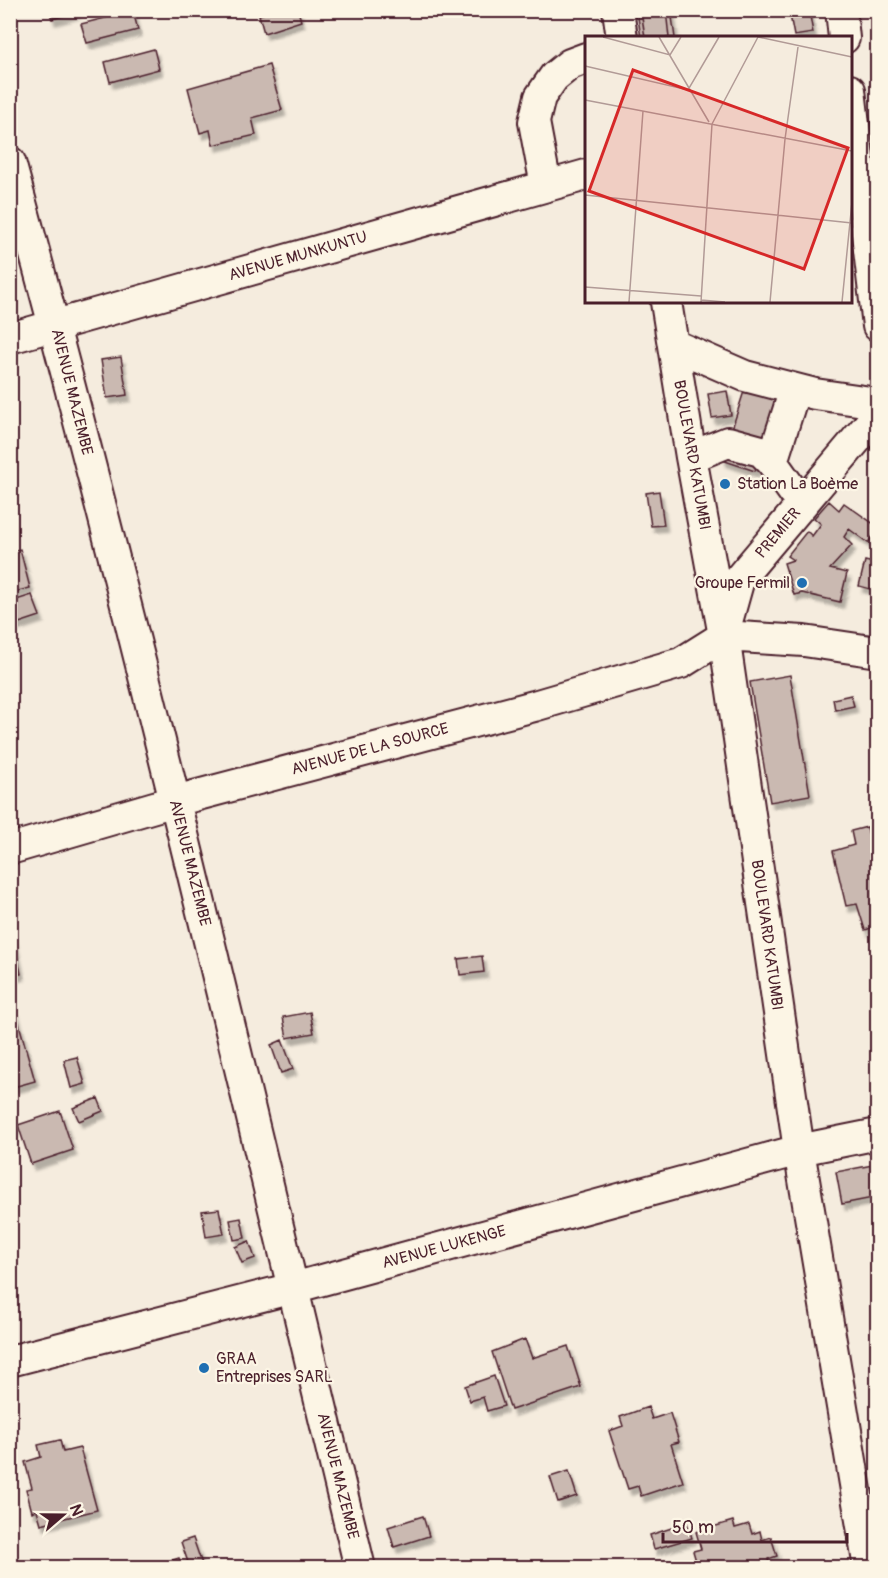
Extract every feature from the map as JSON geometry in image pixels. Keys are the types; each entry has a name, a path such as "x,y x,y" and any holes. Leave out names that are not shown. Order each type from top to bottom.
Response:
{"street":[{"path":"618,10 622,36"},
{"path":"841,10 844,36"},
{"path":"546,186 534,122 540,97 562,70 585,58"},
{"path":"852,107 878,326"},
{"name":"AVENUE MAZEMBE","path":"10,162 55,325 175,801 360,1568"},
{"name":"AVENUE MUNKUNTU","path":"10,338 585,175"},
{"name":"BOULEVARD KATUMBI","path":"666,303 723,636 799,1150 869,1568"},
{"path":"674,345 745,376 815,394 878,403"},
{"path":"772,462 795,389"},
{"name":"PREMIER","path":"723,636 739,579 878,414"},
{"path":"691,457 728,442 761,451 772,462 802,504"},
{"path":"723,636 804,641 878,652"},
{"name":"AVENUE DE LA SOURCE","path":"10,849 175,801 522,709 681,663 723,636"},
{"name":"AVENUE LUKENGE","path":"10,1361 293,1288 799,1150 878,1134"}],"building":[{"path":"49,10 77,10 77,12 52,19"},
{"path":"274,10 298,10 301,21 264,33 259,15"},
{"path":"637,10 671,10 675,36 641,36"},
{"path":"641,10 666,10 669,36 645,36"},
{"path":"789,10 809,10 813,33 794,36"},
{"path":"133,11 138,30 87,43 81,24"},
{"path":"154,49 159,69 110,82 105,62"},
{"path":"269,65 282,110 252,118 256,135 213,145 210,130 200,133 188,88"},
{"path":"121,357 127,395 107,398 101,360"},
{"path":"746,385 779,395 755,471 722,460"},
{"path":"727,391 731,415 712,418 708,394"},
{"path":"659,491 664,525 651,526 646,493"},
{"path":"829,501 839,510 844,503 878,527 868,543 849,529 844,537 852,545 830,569 847,573 840,602 802,593 794,595 784,563 793,560 787,556 807,531 812,536 821,524 814,518"},
{"path":"20,549 30,588 10,593 10,551"},
{"path":"865,561 878,564 878,591 859,586"},
{"path":"32,595 40,616 10,626 10,602"},
{"path":"790,675 810,795 770,802 750,682"},
{"path":"851,695 854,706 835,710 833,699"},
{"path":"867,827 873,852 878,851 878,926 865,930 857,904 846,906 833,851 854,845 851,831"},
{"path":"10,922 21,974 10,976"},
{"path":"482,956 484,972 460,975 458,959"},
{"path":"15,1010 35,1081 10,1088 10,1011"},
{"path":"310,1012 314,1033 287,1038 283,1017"},
{"path":"282,1040 293,1069 281,1073 271,1045"},
{"path":"77,1057 85,1084 71,1088 64,1060"},
{"path":"98,1098 103,1111 79,1121 73,1108"},
{"path":"60,1111 73,1150 31,1164 18,1125"},
{"path":"878,1164 878,1197 842,1204 836,1172"},
{"path":"219,1209 224,1234 206,1237 202,1211"},
{"path":"241,1218 245,1238 234,1240 230,1220"},
{"path":"249,1241 255,1258 242,1263 235,1247"},
{"path":"525,1339 532,1358 568,1346 581,1387 511,1410 492,1352"},
{"path":"494,1376 504,1406 487,1411 483,1397 470,1401 465,1386"},
{"path":"648,1407 652,1419 670,1413 679,1442 671,1444 683,1482 641,1496 638,1486 628,1489 609,1431 623,1426 620,1417"},
{"path":"60,1440 63,1452 80,1448 97,1510 41,1524 37,1510 32,1512 26,1489 32,1488 25,1462 41,1457 38,1445"},
{"path":"569,1471 577,1496 558,1502 550,1477"},
{"path":"423,1516 429,1536 394,1547 388,1527"},
{"path":"733,1521 735,1528 749,1524 752,1534 760,1531 762,1540 771,1537 777,1556 768,1559 770,1568 698,1568 693,1551 701,1549 696,1532"},
{"path":"687,1523 692,1538 654,1549 650,1535"},
{"path":"193,1538 202,1564 190,1568 181,1542"},
{"path":"10,1542 18,1568 10,1568"},
{"path":"179,1558 183,1568 169,1568 167,1562"}],"place":[{"name":"Station La Boème","path":"725,484"},
{"name":"Groupe Fermil","path":"802,583"},
{"name":"GRAA Entreprises SARL","path":"204,1368"}]}
